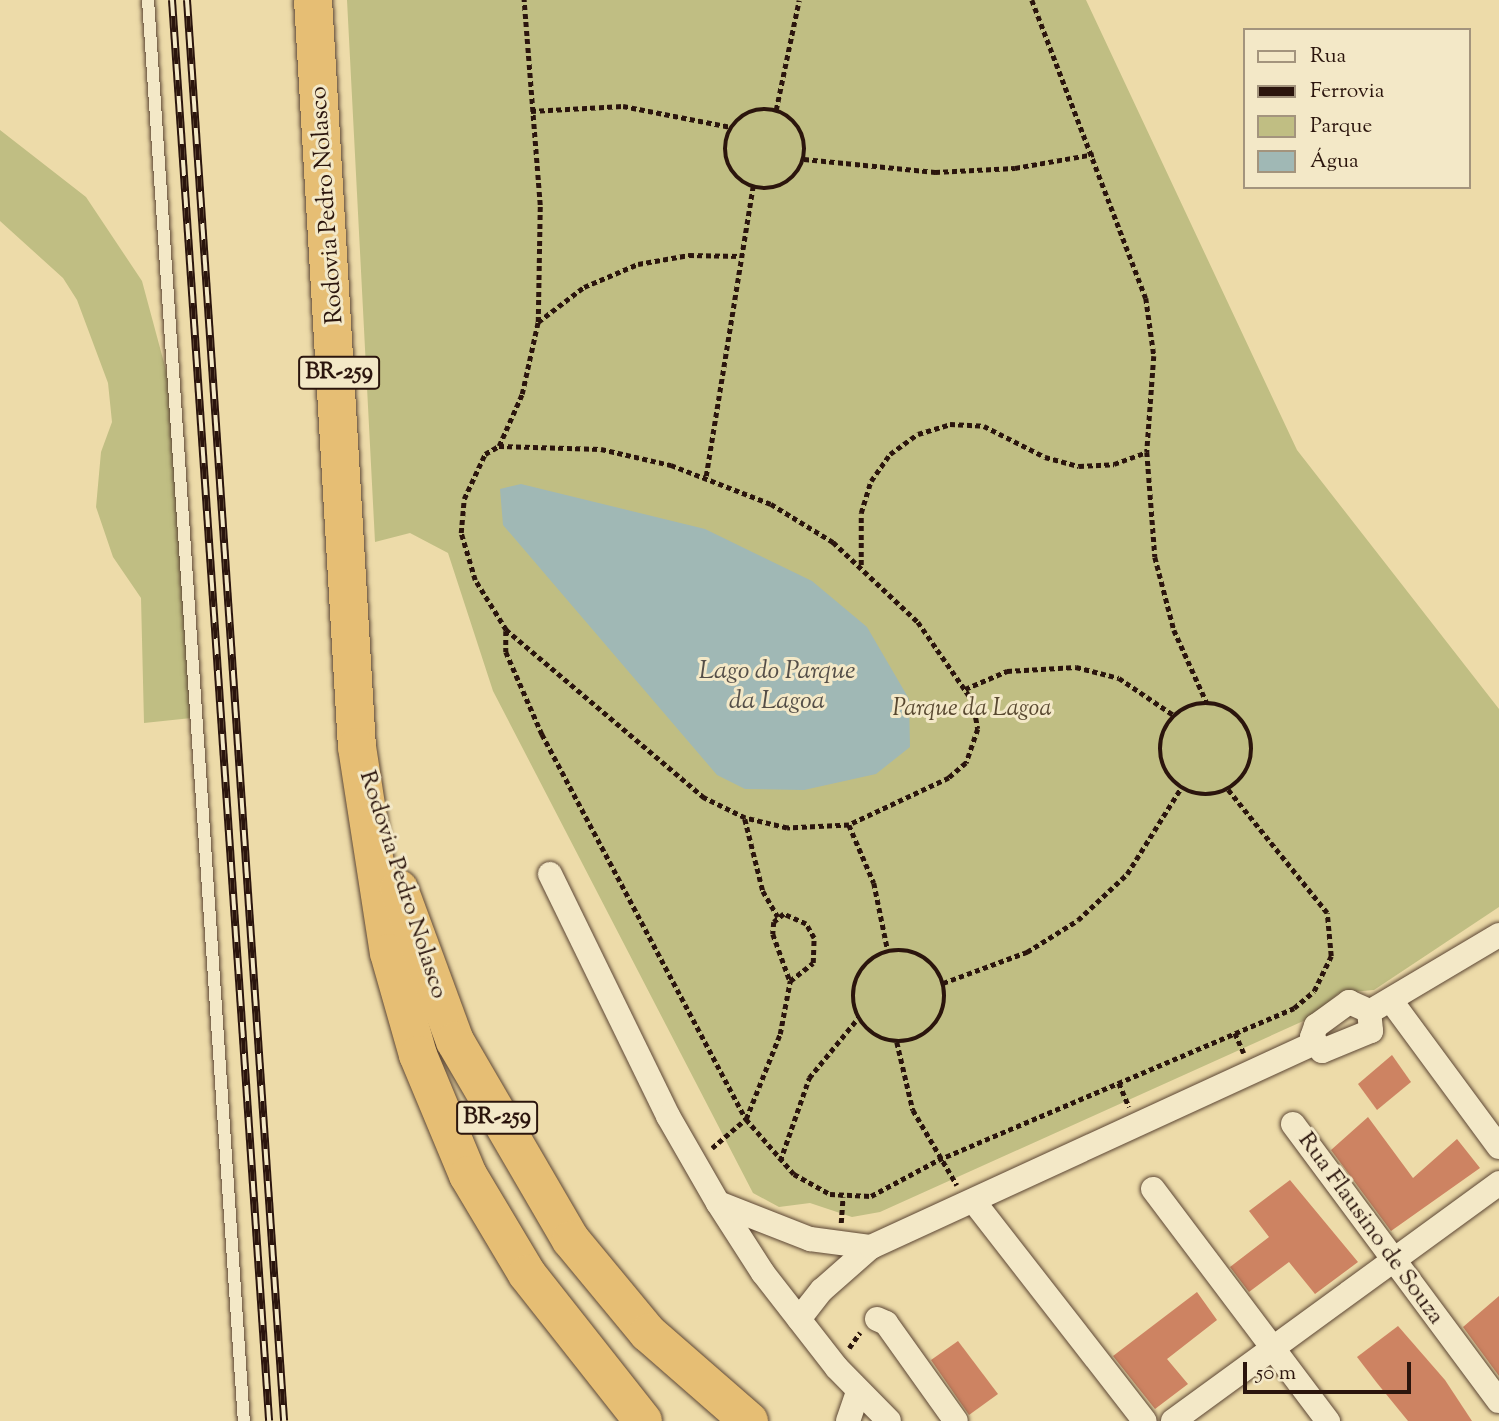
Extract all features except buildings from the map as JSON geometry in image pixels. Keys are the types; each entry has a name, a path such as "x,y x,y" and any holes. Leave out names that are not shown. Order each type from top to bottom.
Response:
{"highway":[{"name":"Rodovia Pedro Nolasco","path":"313,0 335,307 357,747 389,953 418,1055 463,1163 527,1275 643,1421"},
{"name":"Rodovia Pedro Nolasco","path":"357,747 415,942 455,1041 515,1151 571,1240 648,1333 749,1421"}],"street":[{"path":"550,874 718,1203 799,1319 837,1368 889,1421"},
{"path":"1314,1043 1328,1052 1367,1036 1380,1006 1499,935"},
{"path":"1314,1043 1316,1026 1349,1002 1380,1006 1499,1147"},
{"path":"799,1319 822,1290 872,1247 974,1203 1314,1043"},
{"name":"Rua Flausino de Souza","path":"1293,1124 1390,1261 1499,1401"},
{"path":"1173,1421 1271,1345 1499,1183"},
{"path":"1153,1189 1328,1421"},
{"path":"718,1203 810,1239 872,1247"},
{"path":"974,1203 1144,1421"},
{"path":"877,1320 886,1323 956,1421"},
{"path":"848,1421 858,1392"}],"lane":[{"path":"148,0 244,1421"}],"path":[{"path":"499,446 522,394 538,322 540,205 524,0"},
{"path":"776,110 799,0"},
{"path":"1032,0 1094,154 1149,310 1154,390 1147,452 1150,522 1163,591 1207,703"},
{"path":"531,111 623,106 731,127"},
{"path":"776,110 800,128 804,159 785,184 753,187 730,167 726,147 731,127 746,113 776,110"},
{"path":"804,159 935,172 1015,168 1094,154"},
{"path":"706,476 753,187"},
{"path":"538,322 584,287 638,264 689,255 740,256"},
{"path":"861,565 861,513 871,481 890,454 918,434 950,424 984,426 1045,457 1079,466 1114,464 1147,452"},
{"path":"499,446 601,449 706,476 803,522 861,565 918,622 965,689 978,729 966,763 949,778 849,825 787,828 745,818 704,798 506,630 472,573 461,533 469,483 485,454 499,446"},
{"path":"506,630 506,652 542,734 746,1119 780,1161 817,1189 857,1198 871,1196 938,1160 1294,1008 1314,991 1331,956 1327,914 1228,790"},
{"path":"965,689 1007,671 1076,667 1119,678 1175,716"},
{"path":"1207,703 1229,709 1250,737 1245,773 1228,790 1203,795 1181,788 1161,759 1162,736 1175,716 1207,703"},
{"path":"943,984 1027,953 1078,920 1127,874 1181,788"},
{"path":"695,1162 746,1119 780,1034 790,981 773,934 778,917 757,873 745,818"},
{"path":"849,825 874,883 888,951"},
{"path":"778,917 794,915 814,938 809,971 790,981"},
{"path":"888,951 922,956 943,984 943,1007 931,1029 897,1042 874,1035 859,1017 853,994 860,972 888,951"},
{"path":"780,1161 809,1078 859,1017"},
{"path":"897,1042 913,1110 938,1160 974,1203"},
{"path":"837,1368 856,1336 877,1320"}],"green space":[{"name":"Parque da Lagoa","path":"347,0 1086,0 1297,450 1499,709 1499,907 1374,990 1339,993 1310,1018 880,1212 852,1217 810,1203 779,1207 753,1193 493,691 448,553 410,533 375,542"},
{"path":"0,130 86,197 142,281 181,426 201,717 144,723 141,598 113,557 96,507 101,452 112,422 108,383 77,300 63,278 0,221"}],"water":[{"name":"Lago do Parque da Lagoa","path":"521,484 705,529 812,581 867,627 909,699 910,747 876,774 804,790 745,789 717,775 503,525 500,489"}],"railway":[{"path":"172,0 269,1421"},
{"path":"187,0 284,1421"}]}
